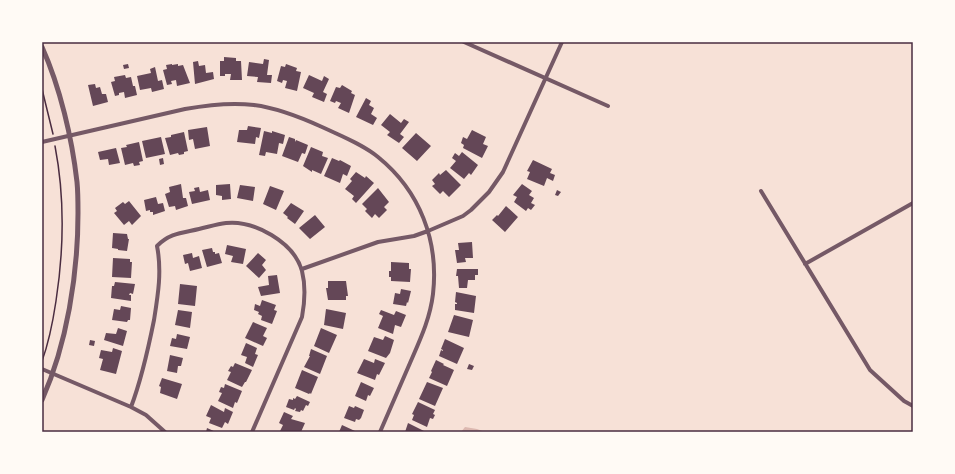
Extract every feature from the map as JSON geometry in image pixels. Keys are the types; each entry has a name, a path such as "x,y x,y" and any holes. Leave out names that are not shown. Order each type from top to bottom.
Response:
{"street":[{"path":"464,42 608,106"},
{"path":"302,269 378,242 414,236 428,231 463,216 476,205 492,187 508,163 562,42"},
{"path":"42,47 55,80 63,107 78,183 78,233 73,286 59,353 53,374 42,400"},
{"path":"42,142 69,137 184,109 238,104 276,109 300,117 350,139 378,156 401,179 422,212 428,231 433,262 433,293 431,308 425,327 380,432"},
{"path":"761,191 870,370 904,401 913,406"},
{"path":"805,264 913,202"},
{"path":"131,407 146,358 158,299 160,259 157,246 165,238 176,234 227,223 243,224 274,236 283,244 291,252 302,269 305,286 305,301 302,316 252,432"},
{"path":"42,369 131,407 146,415 165,432"}],"path":[{"path":"42,89 50,116 61,185 62,205 62,255 52,322 42,361"}],"shaded area":[{"path":"465,427 477,429 485,432 461,432"}],"building":[{"path":"224,57 236,58 236,61 241,61 242,80 230,80 231,74 220,76 220,61 224,61"},
{"path":"264,59 269,60 267,75 272,75 271,83 257,82 258,77 247,76 249,62 263,64"},
{"path":"198,61 199,66 205,65 206,73 213,72 214,79 195,84 193,62"},
{"path":"128,64 129,68 124,69 123,65"},
{"path":"178,64 178,66 183,65 190,83 177,86 176,80 171,81 172,84 167,85 163,70 167,69 166,65"},
{"path":"286,64 297,68 296,71 301,72 297,91 285,88 287,81 283,80 282,83 277,81 281,66 285,67"},
{"path":"155,67 158,81 162,80 164,89 152,92 151,88 140,90 137,76 151,73 150,69"},
{"path":"125,75 126,78 131,77 137,95 125,98 124,92 115,96 111,82 115,81 114,77"},
{"path":"309,75 322,81 324,76 329,79 323,92 327,94 324,102 312,97 314,93 303,88"},
{"path":"95,84 96,88 100,87 102,94 106,94 108,102 93,106 88,85"},
{"path":"342,85 352,91 351,93 355,95 349,113 338,108 341,103 330,101 336,87 340,88"},
{"path":"366,98 371,101 369,105 374,108 371,114 377,118 373,125 356,117"},
{"path":"390,114 401,123 404,119 409,122 400,134 404,137 399,143 387,135 390,132 381,125"},
{"path":"248,126 261,128 259,138 256,137 255,144 237,142 239,130 247,130"},
{"path":"207,127 210,146 195,149 193,139 189,140 188,130"},
{"path":"472,130 486,137 483,144 488,146 482,158 463,148 464,145 461,143 463,137 467,139"},
{"path":"264,131 272,133 272,131 285,135 283,144 279,143 277,154 266,152 265,156 259,155"},
{"path":"184,132 188,151 184,152 184,154 179,155 178,153 170,155 165,138"},
{"path":"416,133 431,146 417,161 402,148"},
{"path":"161,137 165,154 146,158 142,141"},
{"path":"289,137 295,139 295,142 296,140 308,145 305,154 302,153 298,162 282,156"},
{"path":"139,142 143,161 139,162 140,165 134,166 133,163 125,165 121,148 127,147 126,145"},
{"path":"311,147 323,152 322,156 328,158 321,174 312,170 312,172 303,166"},
{"path":"116,148 120,163 109,165 108,159 100,160 98,152"},
{"path":"462,152 478,165 471,175 469,173 464,179 450,168 456,161 452,158 455,153 459,156"},
{"path":"163,158 164,164 160,165 159,159"},
{"path":"332,158 339,161 340,160 351,166 347,176 343,174 340,183 324,176"},
{"path":"533,160 552,169 550,173 555,175 553,181 547,178 544,186 527,179 530,172 527,171"},
{"path":"446,170 461,185 449,197 443,191 440,194 432,186 435,184 432,180 439,173 440,175"},
{"path":"356,172 365,178 366,176 374,183 356,203 352,199 354,196 345,189 352,181 350,179"},
{"path":"181,184 183,198 186,198 188,206 176,210 175,206 169,207 165,194 170,192 169,187"},
{"path":"230,184 231,199 222,200 222,196 216,195 216,185"},
{"path":"522,184 532,191 529,195 534,198 531,203 535,205 531,210 528,208 526,211 514,202 517,197 513,195"},
{"path":"240,185 255,187 253,201 237,198"},
{"path":"270,186 284,191 276,210 263,204"},
{"path":"199,187 200,192 208,190 210,200 192,204 189,192 195,191 194,188"},
{"path":"378,188 389,202 384,207 387,210 379,218 375,214 372,218 365,211 367,209 362,204"},
{"path":"557,190 561,192 558,196 555,195"},
{"path":"156,197 158,204 163,203 165,211 153,215 153,212 150,212 150,210 146,211 144,200"},
{"path":"129,201 141,216 132,225 129,221 124,225 114,213 117,211 115,208 123,202 125,204"},
{"path":"291,203 304,211 295,224 283,213"},
{"path":"506,206 518,217 505,232 492,220 497,215 498,216"},
{"path":"315,215 325,227 310,239 299,228"},
{"path":"113,233 127,234 129,239 127,251 112,248"},
{"path":"472,242 473,258 465,258 466,262 457,263 455,250 459,250 458,243"},
{"path":"227,245 246,249 243,264 231,262 233,256 225,254"},
{"path":"212,248 215,254 219,253 222,263 207,267 202,250"},
{"path":"192,253 193,258 199,256 202,268 190,271 188,263 185,264 183,255"},
{"path":"258,253 266,260 262,265 266,270 259,278 246,266"},
{"path":"113,258 130,259 130,262 132,262 131,278 112,277"},
{"path":"391,262 409,263 409,269 411,269 410,282 391,281 389,271 391,271"},
{"path":"457,269 478,269 478,275 475,275 475,280 468,280 467,288 459,288 458,276 456,276"},
{"path":"277,275 280,293 261,296 258,287 269,285 268,276"},
{"path":"328,281 346,281 348,296 346,296 346,300 328,300 326,288 328,288"},
{"path":"115,282 135,284 133,294 130,293 129,295 131,295 131,301 111,298 112,286 114,286"},
{"path":"180,284 197,286 195,306 178,304"},
{"path":"401,289 411,291 406,306 393,304 395,293 400,294"},
{"path":"456,292 476,296 474,313 455,310 455,304 457,304 455,302"},
{"path":"262,300 276,305 274,310 277,311 272,324 261,320 262,316 258,314 259,312 254,310 255,304 260,306"},
{"path":"121,306 131,308 130,320 127,322 112,320 114,309 120,310"},
{"path":"326,309 346,313 343,329 324,325"},
{"path":"178,310 192,312 190,328 175,325"},
{"path":"381,310 394,315 396,311 406,315 401,327 395,325 393,334 378,328 383,316 379,314"},
{"path":"454,315 473,320 469,337 448,332"},
{"path":"253,322 267,328 263,336 267,338 263,346 245,338"},
{"path":"118,328 127,331 123,346 104,340 106,333 116,334"},
{"path":"321,328 337,335 329,353 314,346"},
{"path":"177,334 190,337 187,349 170,346 172,338 176,339"},
{"path":"385,336 394,340 390,353 386,358 368,351 374,337 383,340"},
{"path":"445,339 464,348 457,364 439,356 441,350 443,351 441,349"},
{"path":"90,340 95,341 94,346 89,345"},
{"path":"246,343 257,348 255,354 258,355 253,367 245,363 247,357 241,355"},
{"path":"113,348 122,351 116,374 100,370 103,359 99,358 101,350 112,352"},
{"path":"311,349 327,356 320,374 304,367 310,356"},
{"path":"170,355 183,358 181,366 178,366 177,373 167,371"},
{"path":"364,359 374,363 375,359 385,363 379,375 377,374 375,380 357,373"},
{"path":"436,360 454,370 447,386 429,378 432,372 431,371"},
{"path":"235,363 252,370 242,387 227,380 231,372 228,371"},
{"path":"469,364 474,366 472,370 467,369"},
{"path":"302,370 318,377 311,394 295,388"},
{"path":"162,378 182,384 177,399 160,393 161,387 159,386"},
{"path":"361,382 374,388 370,396 368,395 366,401 355,396"},
{"path":"427,382 443,388 435,406 419,399"},
{"path":"225,384 242,391 233,408 218,401 222,393 219,392 221,387 224,388"},
{"path":"297,396 310,402 308,406 306,405 303,411 301,410 300,412 295,411 295,408 294,410 286,407 289,399 293,400 293,398 295,399"},
{"path":"418,402 435,410 433,414 435,415 433,419 430,418 427,427 412,420 414,415 412,414"},
{"path":"211,405 224,412 225,408 233,412 228,424 225,422 222,428 209,423 211,418 206,416"},
{"path":"349,406 354,408 355,406 364,410 359,420 356,419 355,422 344,418"},
{"path":"284,412 293,416 291,419 305,423 301,432 280,431 283,425 279,423"},
{"path":"408,423 424,431 424,432 405,432"},
{"path":"342,425 355,431 339,432"},
{"path":"207,428 216,432 206,432"}]}
